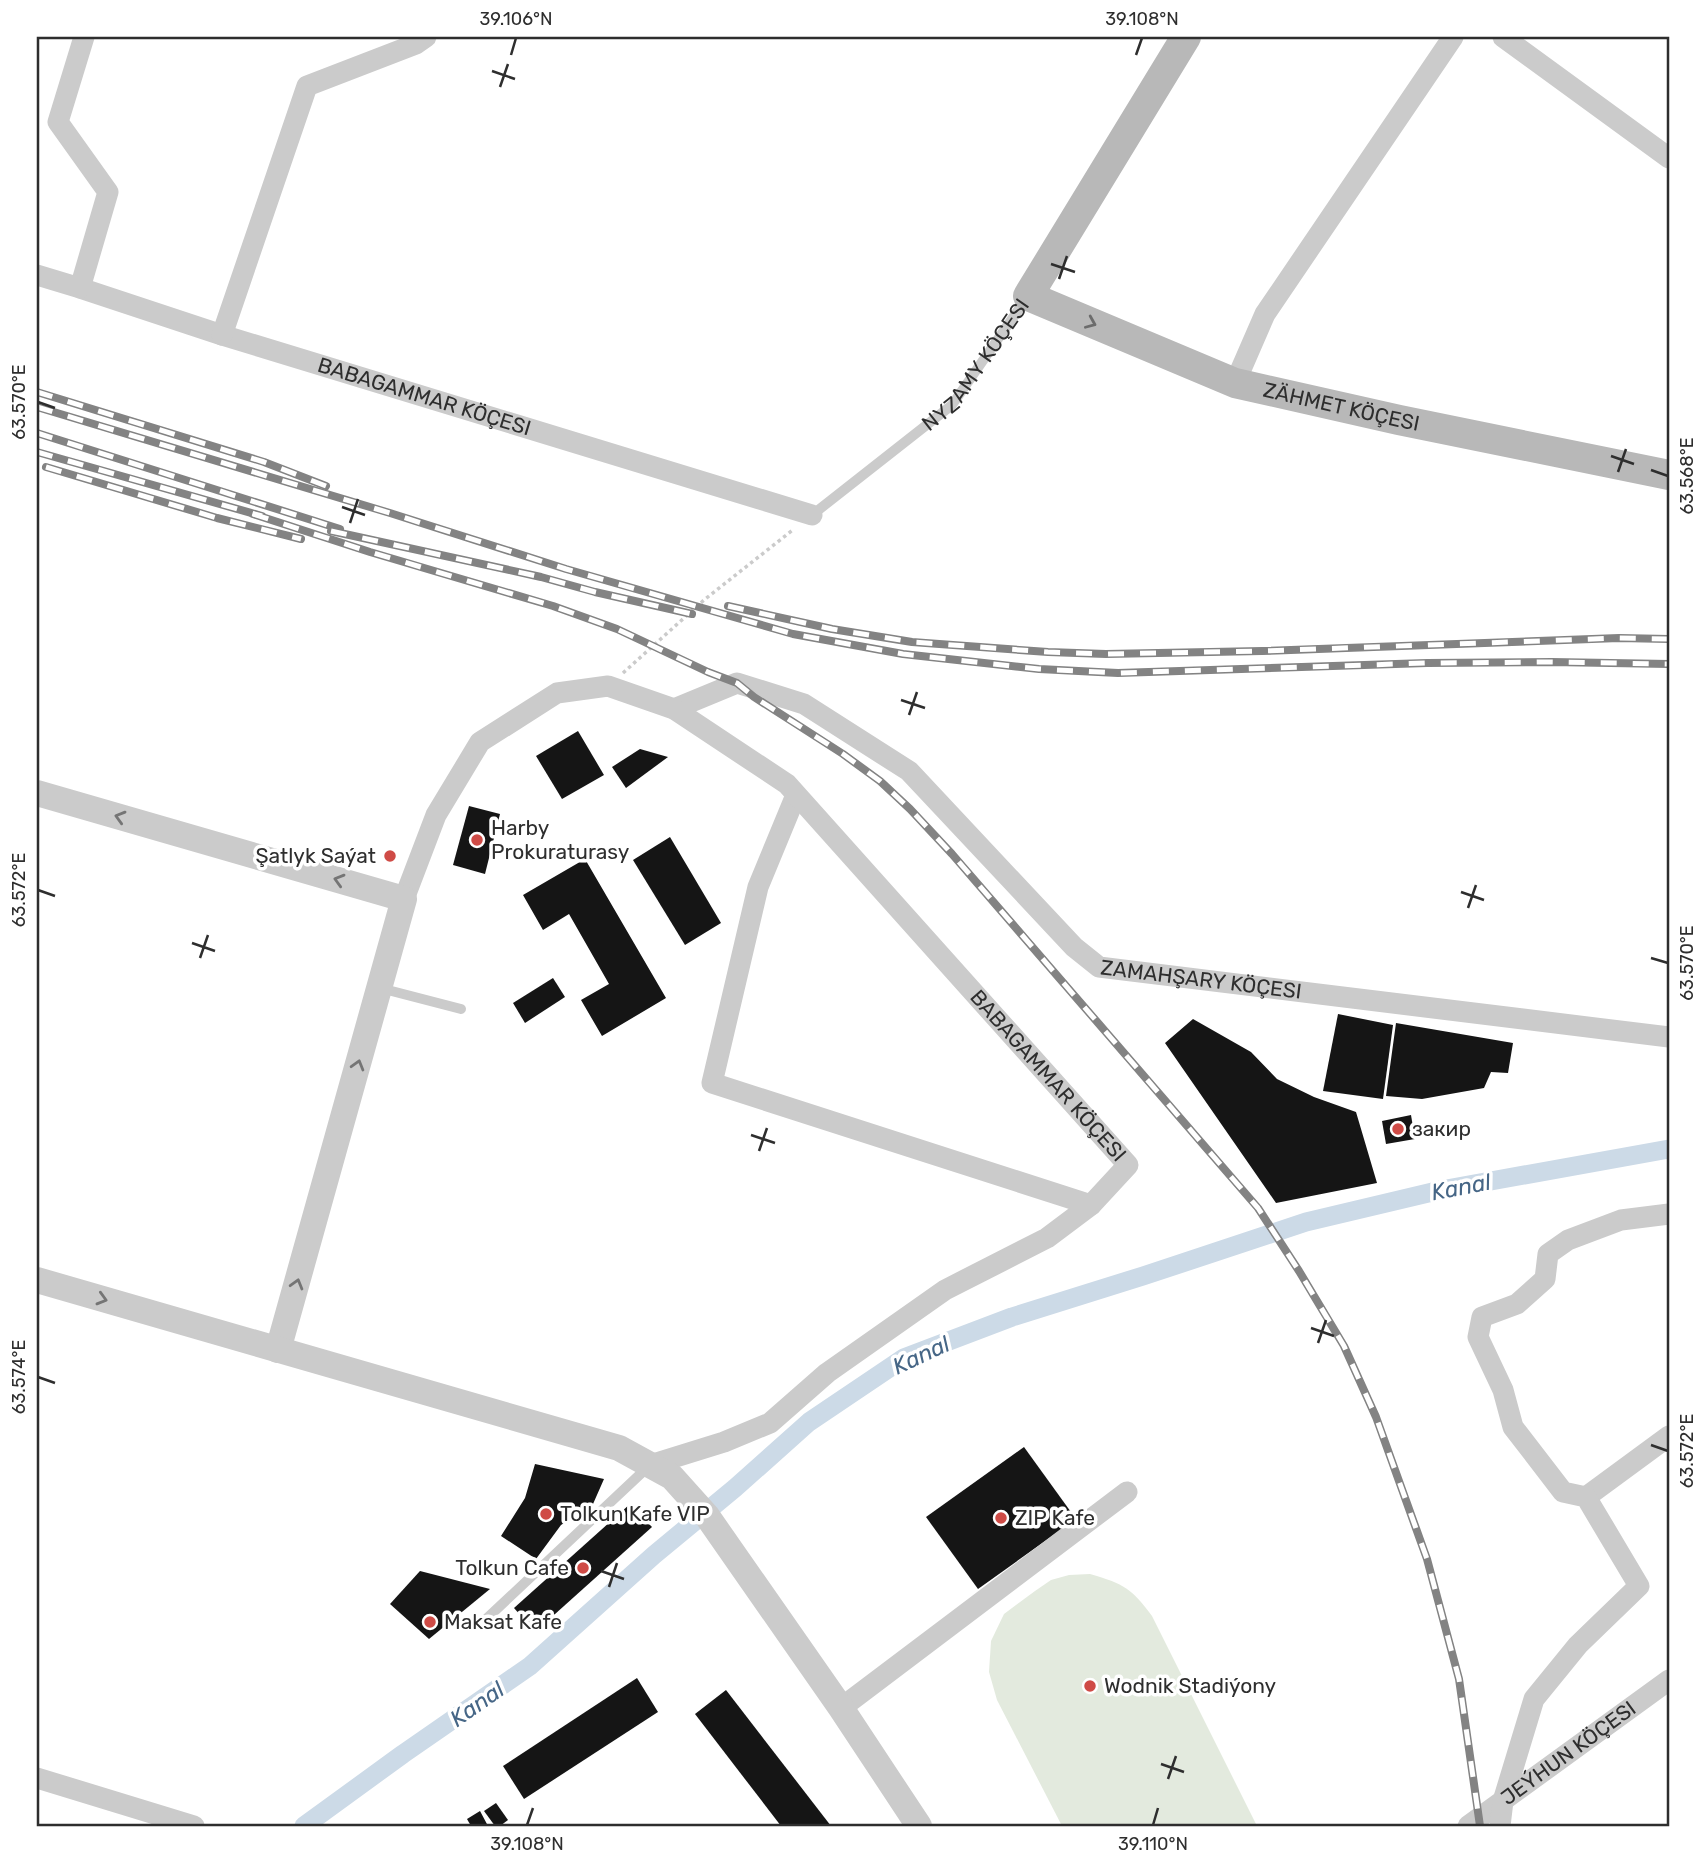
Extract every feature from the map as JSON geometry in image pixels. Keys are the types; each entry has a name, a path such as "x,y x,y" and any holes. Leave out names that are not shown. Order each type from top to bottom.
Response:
{"main road":[{"name":"NYZAMY KÖÇESI","path":"1028,296 1186,37"},
{"name":"ZÄHMET KÖÇESI","path":"1028,296 1235,383 1399,420 1669,475"}],"street":[{"path":"80,288 108,192 58,122 84,37"},
{"path":"222,335 307,86 416,44 426,37"},
{"path":"1235,383 1265,314 1453,37"},
{"path":"1503,37 1669,158"},
{"name":"BABAGAMMAR KÖÇESI","path":"37,275 222,335 812,515"},
{"name":"ZAMAHŞARY KÖÇESI","path":"674,709 737,683 804,704 909,771 1074,947 1099,967 1669,1037"},
{"name":"BABAGAMMAR KÖÇESI","path":"404,899 436,815 480,742 557,693 608,686 674,709 787,785 1128,1165 1091,1205 1047,1238 945,1290 827,1373 770,1423 661,1471"},
{"path":"37,793 404,899 278,1350"},
{"path":"796,795 758,887 712,1083 1091,1205"},
{"path":"1500,1826 1503,1801 1534,1699 1578,1645 1639,1586 1586,1497 1563,1492 1513,1427 1503,1390 1478,1337 1482,1317 1517,1304 1545,1279 1548,1254 1568,1240 1621,1220 1669,1214"},
{"path":"37,1280 619,1448 661,1471 707,1516 841,1708 919,1826"},
{"path":"1586,1497 1669,1436"},
{"path":"841,1708 1127,1492"},
{"name":"JEÝHUN KÖÇESI","path":"1468,1826 1669,1679"},
{"path":"37,1778 194,1826"}],"lane":[{"name":"NYZAMY KÖÇESI","path":"812,515 952,405 1028,296"},
{"path":"380,988 460,1009"},
{"path":"483,1622 661,1471"}],"path":[{"path":"608,686 704,600 812,515"}],"shaded area":[{"name":"Wodnik Stadiýony","path":"1090,1574 1126,1588 1152,1616 1257,1826 1062,1826 997,1700 989,1672 991,1641 1004,1614 1051,1580 1069,1575"}],"building":[{"path":"578,731 604,775 562,799 536,756"},
{"path":"640,749 668,757 626,788 612,767"},
{"name":"Harby Prokuraturasy","path":"469,806 500,814 485,874 453,865"},
{"path":"670,837 721,923 685,945 633,860"},
{"path":"585,859 666,998 602,1036 581,1000 609,984 569,914 543,930 523,895"},
{"path":"553,978 565,997 525,1023 513,1003"},
{"path":"1338,1014 1393,1025 1383,1099 1323,1091"},
{"path":"1193,1019 1251,1052 1277,1079 1314,1097 1356,1112 1377,1183 1276,1203 1165,1043"},
{"path":"1396,1023 1513,1043 1508,1073 1491,1072 1484,1088 1422,1099 1386,1096"},
{"name":"закир","path":"1411,1115 1415,1139 1386,1144 1382,1121"},
{"name":"ZIP Kafe","path":"1024,1447 1076,1519 978,1589 926,1517"},
{"name":"Tolkun Kafe VIP","path":"535,1464 604,1479 593,1504 561,1525 536,1559 501,1536 525,1498"},
{"name":"Tolkun Cafe","path":"630,1504 652,1527 535,1632 514,1608"},
{"name":"Maksat Kafe","path":"420,1571 490,1589 429,1639 390,1604"},
{"path":"637,1678 658,1712 524,1799 503,1766"},
{"path":"726,1690 831,1826 781,1826 695,1714"},
{"path":"496,1803 508,1820 500,1826 495,1826 484,1811"},
{"path":"480,1811 488,1826 471,1826 467,1819"}],"waterway":[{"name":"Kanal","path":"304,1826 530,1666 809,1422 904,1358 1012,1317 1306,1222 1441,1190 1669,1149"}],"railway":[{"path":"37,392 264,462 326,486"},
{"path":"37,407 566,569 793,634 903,654 1039,669 1118,673 1427,663 1669,664"},
{"path":"37,433 340,529"},
{"path":"37,452 262,516"},
{"path":"46,467 217,518 301,539"},
{"path":"253,514 553,606 617,629 737,683 754,697 843,754 880,781 910,809 1258,1208 1344,1346 1376,1417 1427,1559 1459,1679 1480,1826"},
{"path":"331,531 541,577 692,614"},
{"path":"728,606 832,629 912,642 1048,652 1106,654 1262,651 1619,638 1669,639"}],"place":[{"name":"Harby Prokuraturasy","path":"477,840"},
{"name":"Şatlyk Saýat","path":"390,856"},
{"name":"закир","path":"1398,1129"},
{"name":"Tolkun Kafe VIP","path":"546,1514"},
{"name":"ZIP Kafe","path":"1001,1518"},
{"name":"Tolkun Cafe","path":"583,1568"},
{"name":"Maksat Kafe","path":"430,1622"},
{"name":"Wodnik Stadiýony","path":"1090,1686"}]}
